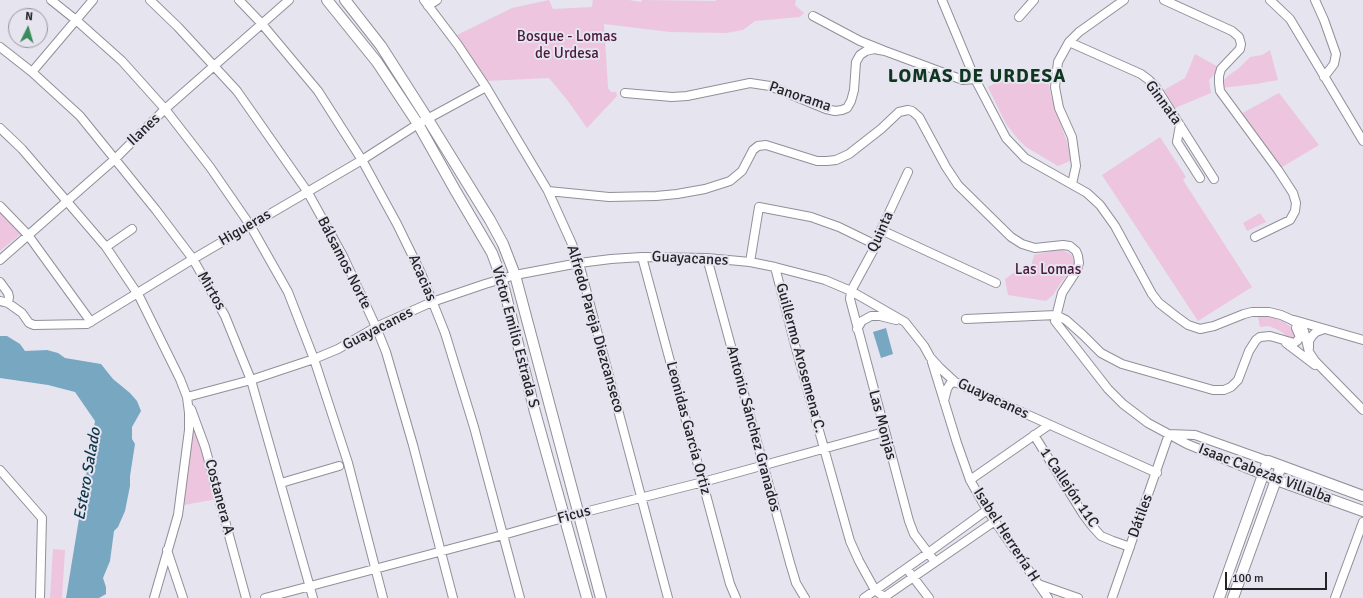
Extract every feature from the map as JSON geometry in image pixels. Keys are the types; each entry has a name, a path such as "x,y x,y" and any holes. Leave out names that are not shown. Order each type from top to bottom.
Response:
{"main road":[{"name":"Víctor Emilio Estrada S","path":"327,0 370,54 418,124 492,253 502,280 536,412 587,598"},
{"name":"Víctor Emilio Estrada S","path":"345,0 381,46 490,220 503,244 515,275 549,409 600,598"},
{"path":"370,54 381,46"},
{"path":"455,190 470,189"},
{"path":"536,412 549,409"},
{"path":"1219,598 1268,461"},
{"name":"Isaac Cabezas Villalba","path":"1268,461 1363,496"},
{"path":"1233,598 1281,466"},
{"name":"Isaac Cabezas Villalba","path":"1263,475 1363,511"}],"street":[{"path":"51,0 122,61 165,109 210,167 250,225 288,292 314,359 348,463 382,598"},
{"path":"32,72 93,0"},
{"name":"Bálsamos Norte","path":"150,0 178,26 237,91 307,191 343,256 386,352 411,438 453,598"},
{"name":"Acacias","path":"239,0 262,24 318,91 362,160 421,273 445,333 472,420 520,598"},
{"name":"Ilanes","path":"0,260 115,159 165,109 289,0"},
{"path":"426,3 437,0"},
{"path":"942,0 975,79 1006,138 1025,158 1088,193 1107,213 1152,294 1159,303 1177,318 1200,329 1206,329 1244,314 1260,311 1281,315 1290,319 1297,323 1304,331 1314,361 1363,410"},
{"path":"1019,17 1034,0"},
{"path":"1072,184 1076,166 1072,137 1059,108 1055,86 1058,62 1069,42 1079,32 1124,0"},
{"path":"1164,0 1232,31 1238,37 1240,49 1222,69 1218,83 1220,91 1278,170 1293,193 1296,202 1295,212 1290,220 1254,237"},
{"path":"1270,0 1290,19 1363,141"},
{"path":"1314,0 1324,20 1336,54 1334,64 1324,77"},
{"name":"Alfredo Pareja Diezcanseco","path":"426,3 458,45 486,87 548,191 570,239 579,263 668,598"},
{"name":"Panorama","path":"813,16 860,41 885,51 963,80 975,79"},
{"name":"Ginnata","path":"1069,42 1146,77 1155,86 1214,179"},
{"name":"Mirtos","path":"0,47 32,72 80,116 156,210 193,259 225,316 251,380 313,598"},
{"name":"Panorama","path":"625,93 672,98 750,83 770,86 826,109 835,111 842,110 847,108 852,101 856,62 860,55 866,51 874,49 885,51"},
{"name":"Higueras","path":"4,302 22,313 30,323 34,325 84,325 91,322 193,259 362,160 427,118 486,87"},
{"path":"548,191 609,197 656,196 705,189 730,181 742,171 753,150 758,146 766,145 817,160 836,160 849,154 900,112 908,110 912,111 919,117 946,167 958,185 1011,237 1022,244 1035,248 1062,245 1070,246 1076,251 1079,263 1077,270 1062,293 1056,315"},
{"path":"1180,126 1177,142 1200,178"},
{"path":"1,131 22,149 106,247 137,293 180,379 187,397 190,420 189,435 178,515 154,598"},
{"name":"Quinta","path":"851,291 876,245 881,230 908,172"},
{"path":"0,206 28,235 91,322"},
{"path":"750,262 759,207 811,217 839,227 876,245"},
{"path":"106,247 132,229"},
{"path":"881,230 996,283"},
{"name":"Guayacanes","path":"187,397 251,380 314,359 338,349 376,327 432,302 515,275 579,263 611,259 642,257 707,258 775,266 825,280 851,291 904,322 924,346 930,357 955,382 1157,473"},
{"name":"Leonidas García Ortiz","path":"642,257 730,584 736,598"},
{"name":"Antonio Sánchez Granados","path":"707,258 790,563 796,583 805,598"},
{"name":"Guillermo Arosemena C.","path":"775,266 850,542 875,590 884,598"},
{"path":"0,282 8,293 9,298 4,302"},
{"name":"Las Monjas","path":"851,291 850,299 857,328 908,520 914,534 928,553"},
{"path":"966,319 1056,315 1066,320 1101,353 1122,364 1213,390 1224,390 1231,387 1238,380 1248,351 1260,337 1270,336 1294,343 1299,339 1300,334 1290,319"},
{"name":"Isaac Cabezas Villalba","path":"1056,315 1055,321 1113,394 1123,404 1148,423 1187,444 1263,475"},
{"path":"857,328 862,321 871,316 880,316 904,322"},
{"path":"1290,319 1363,340"},
{"path":"1310,352 1309,344 1312,336 1316,332 1324,329"},
{"path":"1280,339 1332,378"},
{"name":"Isabel Herrería H","path":"930,357 956,443 970,480 986,510 1048,598"},
{"path":"944,401 947,389 950,384 955,382"},
{"name":"Costanera A","path":"187,397 205,447 246,598"},
{"path":"970,480 1049,425"},
{"name":"Ficus","path":"265,598 824,450 884,432"},
{"name":"Isaac Cabezas Villalba","path":"1169,434 1195,435 1268,461"},
{"name":"Dátiles","path":"1112,598 1157,473 1169,434"},
{"name":"1 Callejón 11C","path":"1034,435 1092,526 1102,536 1130,547"},
{"path":"281,483 339,466"},
{"path":"3,473 42,518 40,598"},
{"path":"864,598 986,510"},
{"path":"884,598 995,521"},
{"path":"1335,598 1363,522"},
{"path":"167,549 183,598"},
{"path":"928,553 935,562"},
{"path":"907,568 929,598"},
{"path":"1038,584 1078,598"}],"green space":[{"name":"Bosque - Lomas de Urdesa","path":"549,0 553,9 592,7 593,0 629,0 641,2 642,0 796,0 795,5 804,13 800,17 755,21 743,30 726,33 670,32 604,24 608,88 611,92 616,92 617,96 587,128 568,101 549,78 485,81 455,36 512,8"},
{"path":"1270,50 1278,80 1221,88 1220,84 1250,57 1262,55"},
{"path":"1195,54 1220,68 1209,80 1211,93 1175,108 1164,90 1185,78"},
{"path":"1030,73 1047,74 1051,96 1070,155 1070,161 1058,166 1026,147 1017,138 1006,124 988,87 1005,78"},
{"path":"1279,93 1319,145 1279,169 1239,115"},
{"path":"1160,137 1186,177 1183,180 1252,287 1198,321 1102,175"},
{"path":"0,207 24,231 0,251"},
{"path":"1260,213 1266,222 1247,231 1243,223"},
{"name":"Las Lomas","path":"1061,249 1072,255 1075,267 1062,281 1053,295 1046,301 1008,295 1005,279 1019,269 1028,277 1034,255"},
{"path":"1258,317 1272,317 1284,322 1294,329 1297,336 1295,339 1289,339 1282,332 1274,328 1268,326 1260,327"},
{"path":"193,415 217,499 184,505"},
{"path":"53,549 65,550 62,598 50,598"}],"water":[{"path":"886,328 893,354 881,358 873,332"},
{"name":"Estero Salado","path":"0,336 7,336 20,344 25,351 47,350 58,353 65,358 101,364 113,379 137,401 141,411 132,427 132,439 135,444 130,486 125,511 118,527 114,531 110,561 103,578 106,587 106,594 99,598 66,598 95,421 75,392 48,385 0,378"}],"district":[{"name":"LOMAS DE URDESA","path":"977,77"}]}
